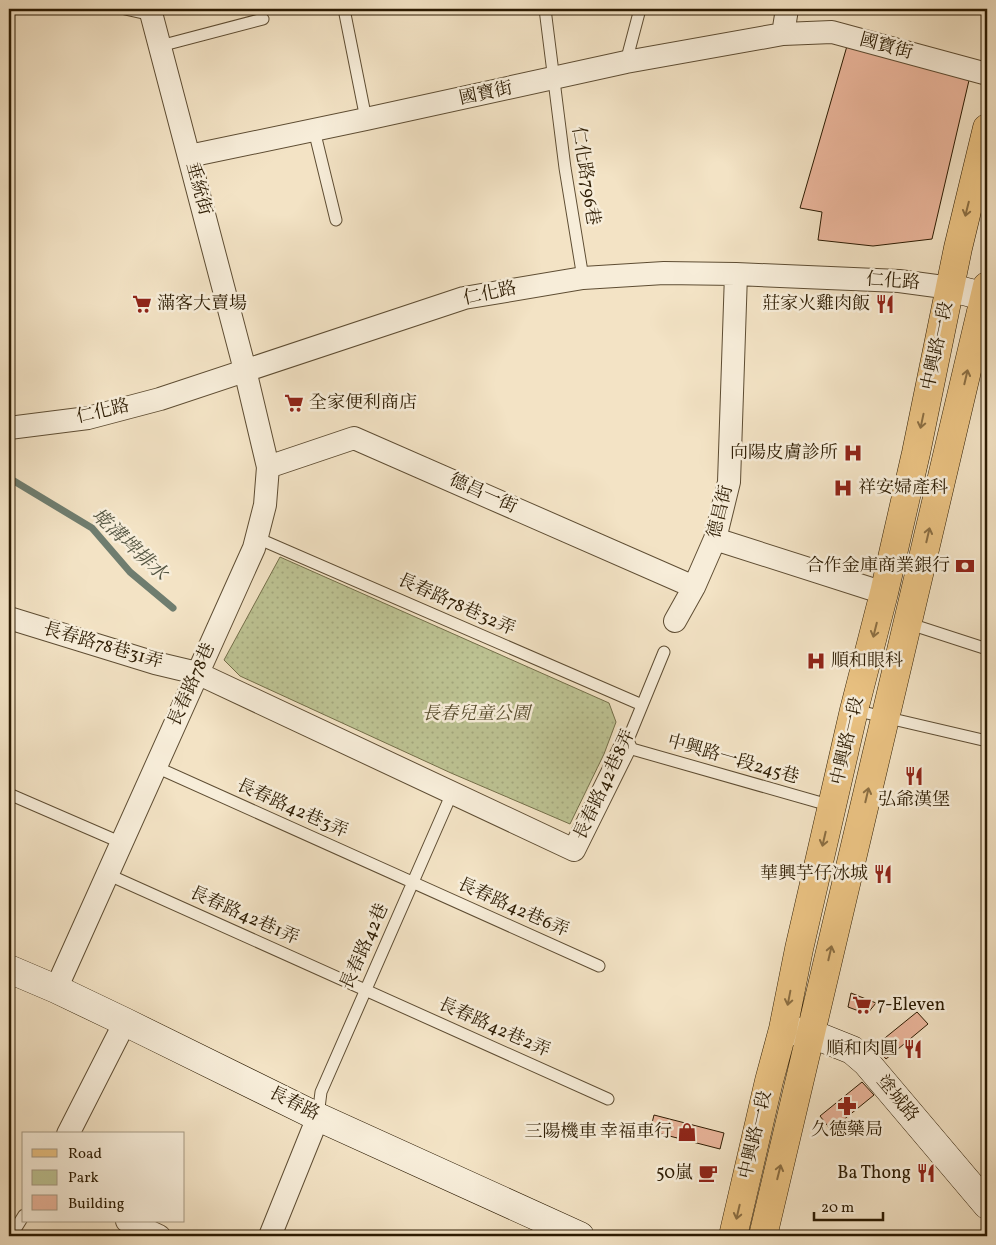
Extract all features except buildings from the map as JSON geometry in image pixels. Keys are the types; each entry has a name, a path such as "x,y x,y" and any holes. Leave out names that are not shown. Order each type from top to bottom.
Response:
{"main road":[{"name":"中興路一段","path":"733,1236 783,1029 799,949 854,710 884,593 951,288 958,248 987,128"},
{"name":"中興路一段","path":"763,1236 986,293"}],"street":[{"path":"783,34 787,9"},
{"name":"垂統街","path":"151,12 245,370"},
{"name":"國寶街","path":"189,156 553,80 626,62 783,34 832,32 987,74"},
{"name":"仁化路","path":"9,428 88,418 160,399 464,298 583,278 664,273 736,274 899,281 986,293"},
{"name":"德昌街","path":"675,621 694,587 715,539 729,482 736,274"},
{"name":"長春路78巷","path":"56,989 109,875 254,548 265,505 268,467 245,370"},
{"name":"德昌一街","path":"268,467 354,438 694,587"},
{"path":"715,539 884,593"},
{"name":"長春路78巷31弄","path":"9,618 155,663 197,673 452,793"},
{"name":"長春路42巷8弄","path":"452,793 574,850 624,747"},
{"name":"長春路","path":"9,969 125,1022 318,1117 577,1236"},
{"path":"69,1132 125,1022"},
{"name":"塗城路","path":"783,1029 812,1034 852,1050 866,1062 987,1205"},
{"path":"270,1236 318,1117"},
{"path":"129,1222 159,1236"}],"lane":[{"path":"125,9 151,12"},
{"path":"344,9 366,120"},
{"name":"仁化路796巷","path":"545,9 553,80 583,278"},
{"path":"626,62 640,9"},
{"path":"160,46 263,19"},
{"path":"314,130 336,220"},
{"name":"長春路78巷32弄","path":"257,538 642,705"},
{"path":"907,623 987,649"},
{"name":"長春路42巷8弄","path":"624,747 664,652"},
{"path":"854,710 885,719 987,741"},
{"name":"中興路一段245巷","path":"624,747 832,806"},
{"name":"長春路42巷3弄","path":"156,767 413,882"},
{"name":"長春路42巷","path":"318,1117 321,1092 452,793"},
{"path":"9,794 122,843"},
{"name":"長春路42巷1弄","path":"109,875 366,990"},
{"name":"長春路42巷6弄","path":"413,882 600,966"},
{"name":"長春路42巷2弄","path":"366,990 608,1098"},
{"path":"11,1236 22,1218"}],"green space":[{"name":"長春兒童公園","path":"280,557 609,703 616,722 604,754 570,824 451,773 240,676 224,660"}],"waterway":[{"name":"墘溝埤排水","path":"9,478 92,528 130,572 173,608"}],"place":[{"name":"滿客大賣場","path":"142,304"},
{"name":"莊家火雞肉飯","path":"885,304"},
{"name":"全家便利商店","path":"294,403"},
{"name":"向陽皮膚診所","path":"853,453"},
{"name":"祥安婦產科","path":"843,488"},
{"name":"合作金庫商業銀行","path":"965,566"},
{"name":"順和眼科","path":"816,661"},
{"name":"弘爺漢堡","path":"914,776"},
{"name":"華興芋仔冰城","path":"883,874"},
{"name":"7-Eleven","path":"862,1005"},
{"name":"順和肉圓","path":"913,1049"},
{"name":"久德藥局","path":"847,1106"},
{"name":"三陽機車 幸福車行","path":"687,1132"},
{"name":"50嵐","path":"708,1173"},
{"name":"Ba Thong","path":"926,1173"}]}
